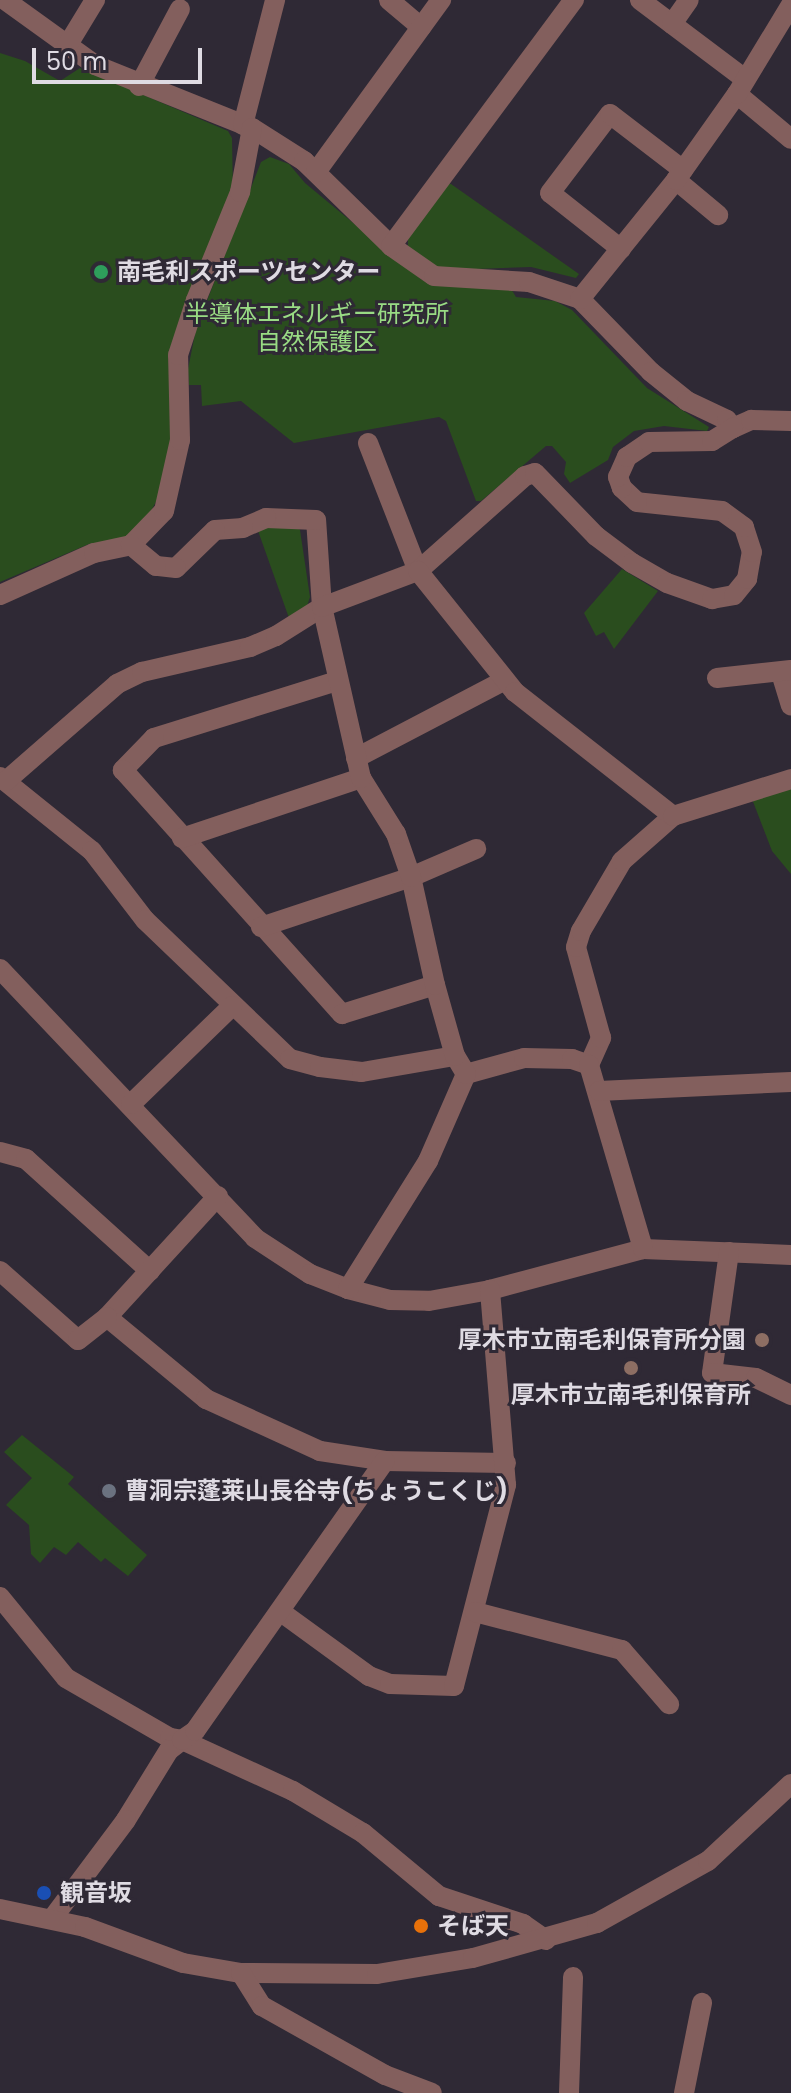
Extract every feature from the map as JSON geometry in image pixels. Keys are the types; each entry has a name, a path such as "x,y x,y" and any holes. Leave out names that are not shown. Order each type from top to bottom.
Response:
{"street":[{"path":"5,0 95,65 139,86 247,127 316,172 391,246 434,276 529,282 580,299 651,372 687,401 727,420 733,428"},
{"path":"67,46 95,0"},
{"path":"0,595 94,553 131,545 164,511 180,440 178,355 196,300 240,192 247,127 275,0"},
{"path":"389,0 421,27"},
{"path":"316,172 441,0"},
{"path":"391,246 574,0"},
{"path":"640,0 672,24 741,86 791,139"},
{"path":"672,24 689,0"},
{"path":"580,299 679,175 741,86 791,5"},
{"path":"139,86 180,9"},
{"path":"621,249 550,193 610,114 679,175 718,215"},
{"path":"455,1056 362,1072 320,1067 290,1059 145,920 92,851 3,779 117,684 142,672 250,647 276,636 322,607 418,571 525,476 535,473 596,536 632,563 667,583 712,599 734,595 747,579 752,552 744,527 722,511 637,502 622,488 618,477 627,457 649,442 712,441 751,420 791,421"},
{"path":"368,443 418,571 505,680 515,692 673,816"},
{"path":"131,545 156,566 176,568 215,530 243,528 266,518 315,514 322,607 359,768 396,834 411,877 435,985 455,1056 466,1074"},
{"path":"717,678 786,672 791,706"},
{"path":"182,838 359,768 505,680"},
{"path":"337,681 154,738 123,770 342,1014 435,985"},
{"path":"643,1249 589,1065 601,1038 576,947 581,931 622,861 673,816 791,779"},
{"path":"261,927 411,877 476,849"},
{"path":"0,969 255,1238 285,1259 348,1289 390,1300 429,1301 490,1290 643,1249 791,1255"},
{"path":"131,1104 232,1006"},
{"path":"466,1074 524,1058 572,1059 589,1065"},
{"path":"348,1289 428,1161 466,1074"},
{"path":"599,1091 716,1093 791,1082"},
{"path":"0,1152 26,1159 150,1271"},
{"path":"0,1271 78,1340 107,1317 218,1196"},
{"path":"729,1252 712,1373 756,1378 791,1395"},
{"path":"281,1612 369,1676 390,1684 454,1686 506,1485 490,1290"},
{"path":"107,1317 206,1399 320,1451 385,1461 506,1463"},
{"path":"52,1919 124,1824 169,1750 195,1731 385,1461"},
{"path":"0,1597 66,1678 170,1738 182,1740 293,1791 351,1826 439,1896 523,1924 546,1940"},
{"path":"475,1612 622,1650 655,1698"},
{"path":"0,1909 52,1919 183,1963 241,1973 377,1974 473,1958 546,1940 609,1917 708,1861 791,1784"},
{"path":"241,1973 262,2006 385,2075 432,2093"},
{"path":"569,2093 573,1977"},
{"path":"684,2093 702,2003"}],"green space":[{"name":"南毛利スポーツセンター","path":"0,53 25,61 60,81 80,68 228,131 232,138 233,192 172,352 172,443 157,500 145,522 128,539 89,544 0,582"},
{"name":"半導体エネルギー研究所 自然保護区","path":"270,157 289,164 305,183 422,280 461,287 510,287 516,297 555,301 572,310 647,388 709,427 707,431 664,426 634,431 613,447 608,460 570,483 564,474 566,462 552,446 546,446 481,501 476,501 446,421 439,417 294,443 241,401 202,406 201,385 189,385 188,369 196,329 261,162"},
{"path":"448,184 579,274 576,278 531,267 449,270 429,265 408,248 408,237"},
{"path":"289,520 300,530 310,597 306,609 289,618 257,528"},
{"path":"622,569 658,591 614,649 604,632 596,636 584,613"},
{"path":"791,787 791,874 772,851 752,799"},
{"path":"22,1435 74,1477 68,1484 147,1555 128,1576 105,1558 101,1562 78,1542 66,1555 54,1547 40,1563 31,1554 29,1525 6,1505 32,1478 4,1452"}],"place":[{"name":"南毛利スポーツセンター","path":"101,272"},
{"name":"厚木市立南毛利保育所分園","path":"762,1340"},
{"name":"厚木市立南毛利保育所","path":"631,1368"},
{"name":"曹洞宗蓬莱山長谷寺(ちょうこくじ)","path":"109,1491"},
{"name":"観音坂","path":"44,1893"},
{"name":"そば天","path":"421,1926"}]}
